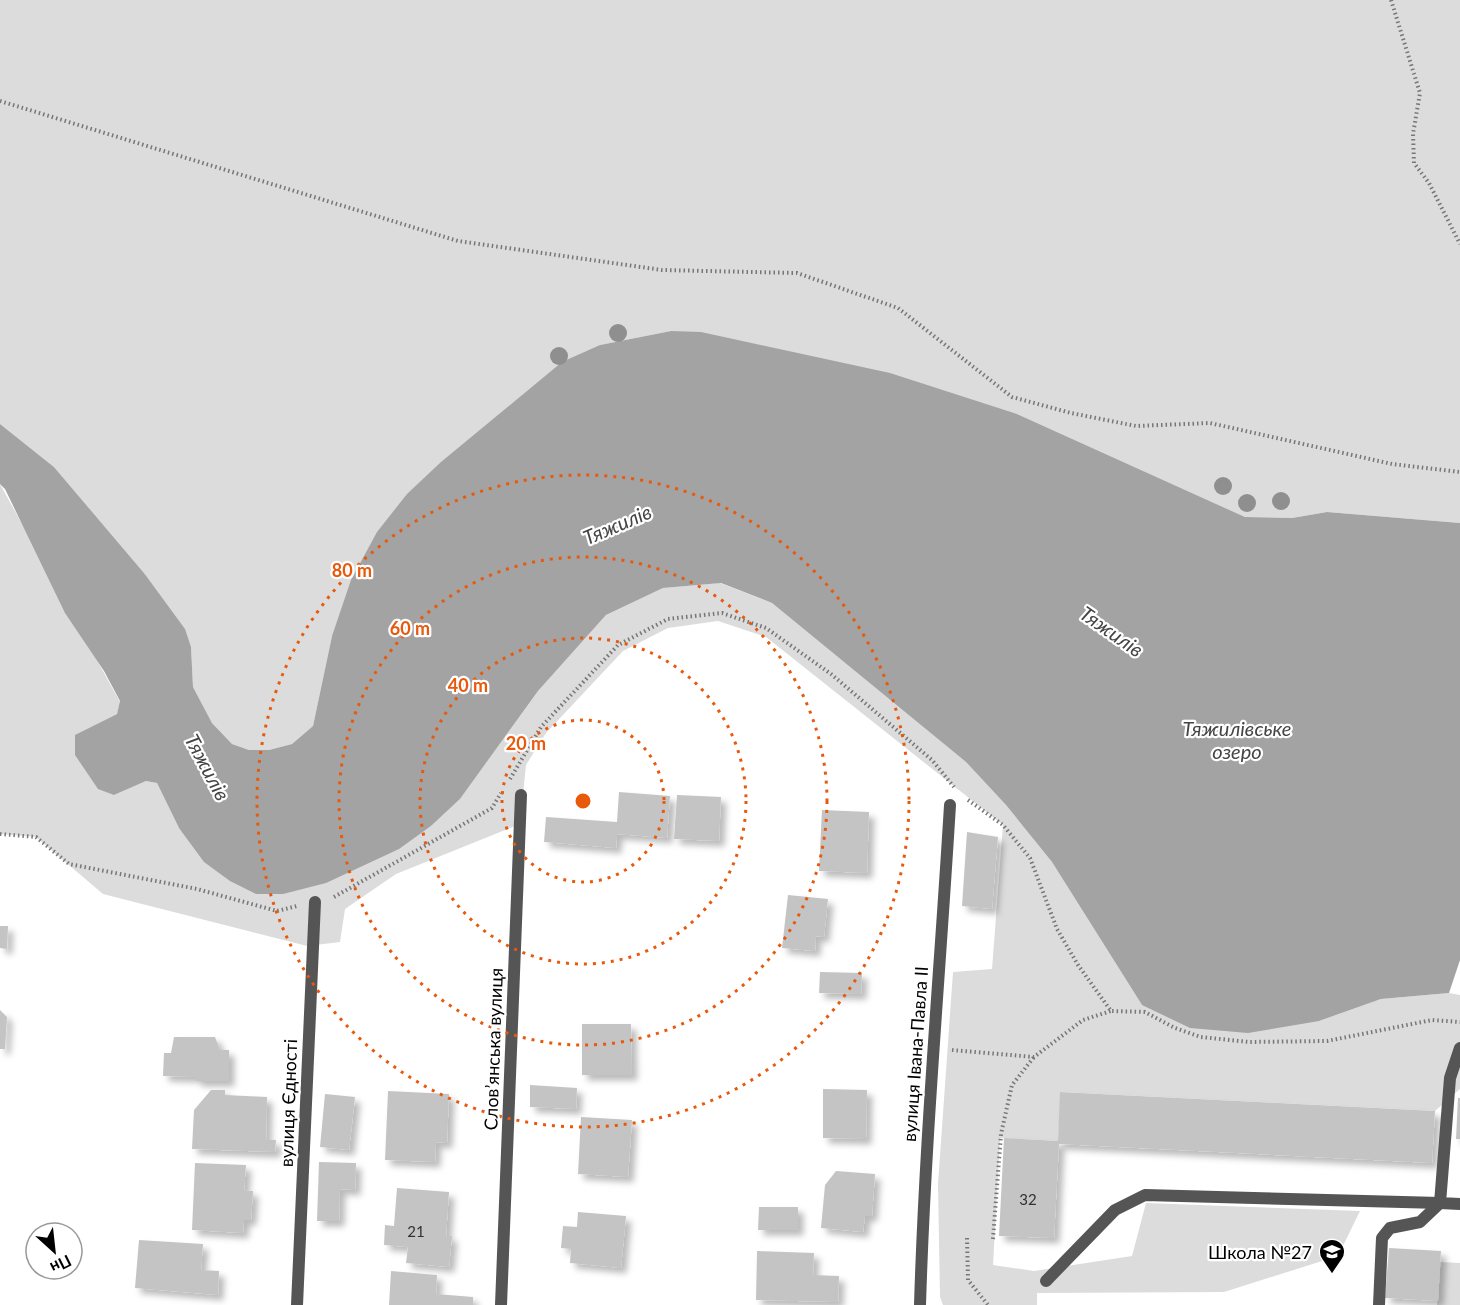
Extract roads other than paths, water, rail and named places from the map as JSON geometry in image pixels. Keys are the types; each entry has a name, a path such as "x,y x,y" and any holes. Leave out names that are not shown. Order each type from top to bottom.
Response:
{"street":[{"name":"Словʼянська вулиця","path":"501,1305 521,795"},
{"name":"вулиця Івана-Павла II","path":"920,1305 924,1172 935,1048 950,805"},
{"name":"вулиця Єдності","path":"297,1305 315,902"},
{"path":"1379,1305 1382,1238 1390,1228 1420,1222 1440,1203 1448,1089 1460,1048"},
{"path":"1046,1281 1115,1210 1145,1195 1460,1204"}],"water":[{"name":"Тяжилівське озеро","path":"671,331 701,332 890,373 1017,414 1245,517 1292,518 1327,512 1460,523 1460,960 1449,993 1381,999 1319,1021 1248,1033 1190,1028 1142,1005 1052,862 1006,805 966,762 772,603 721,583 663,588 606,615 538,691 460,799 431,826 399,849 326,883 283,894 256,894 230,881 204,862 179,828 157,783 146,781 114,795 98,789 75,755 75,735 117,714 120,701 104,671 65,613 5,489 0,484 0,424 54,467 144,573 185,629 191,647 193,687 212,723 232,744 249,750 269,750 292,744 313,726 332,636 351,580 377,532 407,494 441,462 562,362 600,345"}],"place":[{"name":"Школа №27","path":"1332,1275"}],"water label":[{"name":"Тяжилів","path":"617,524"},
{"name":"Тяжилів","path":"1112,631"},
{"name":"Тяжилів","path":"208,767"}]}
